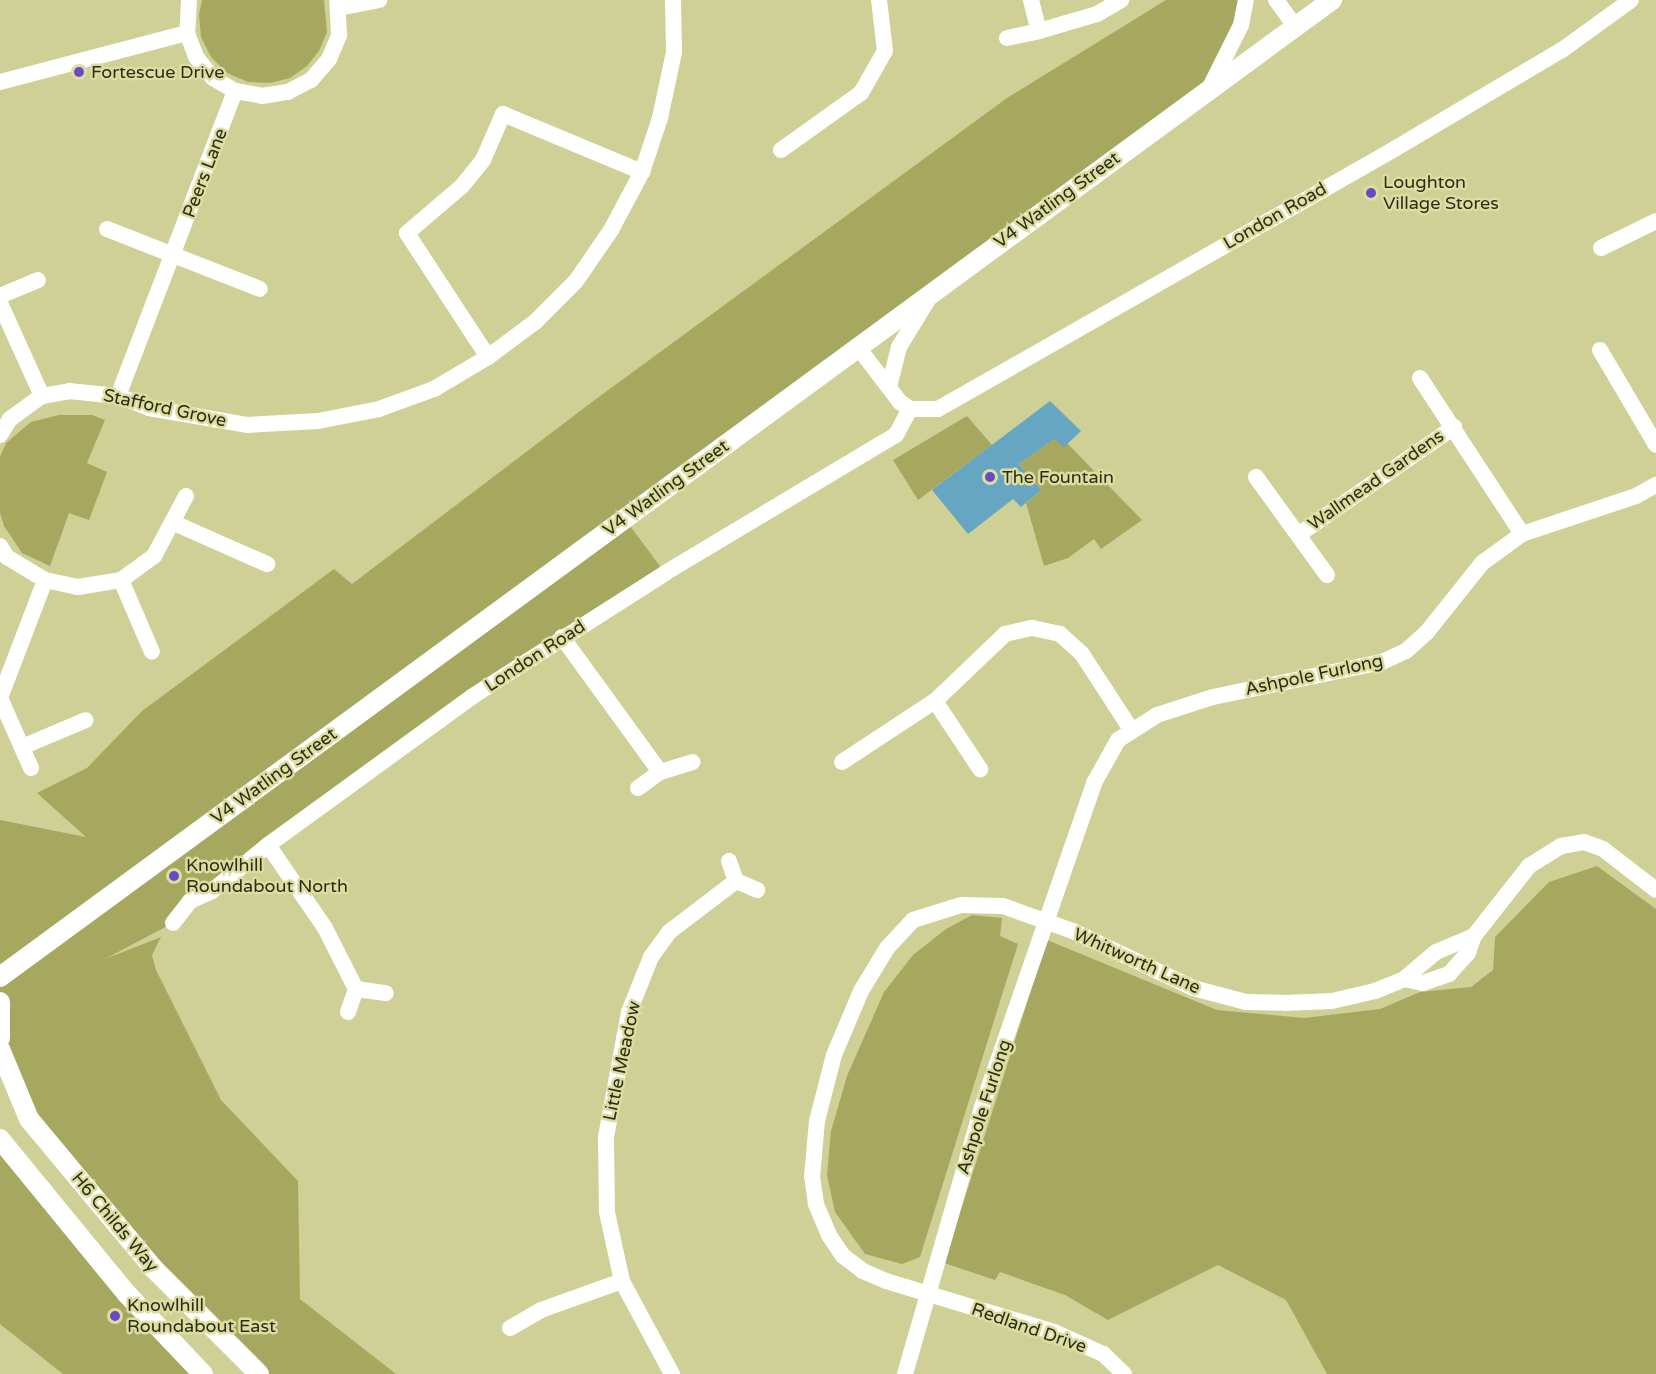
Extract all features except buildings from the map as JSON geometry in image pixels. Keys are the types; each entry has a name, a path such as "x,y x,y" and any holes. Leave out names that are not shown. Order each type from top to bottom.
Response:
{"street":[{"path":"189,0 187,33 202,64 213,78 236,91 270,95 288,92 311,80 329,59 339,35 338,4 379,0"},
{"name":"Stafford Grove","path":"0,435 10,419 42,396 69,391 118,396 149,408 247,425 318,421 379,410 434,389 488,357 535,322 576,281 611,230 642,172 660,118 674,52 673,0"},
{"path":"781,150 861,93 885,51 879,0"},
{"path":"1031,0 1039,31"},
{"path":"1007,38 1097,14 1121,0"},
{"path":"1209,89 1241,25 1246,0"},
{"path":"1276,0 1295,26"},
{"name":"V4 Watling Street","path":"0,976 1332,0"},
{"name":"London Road","path":"173,923 190,902 212,891 268,844 562,637 896,435 910,409 938,410 1421,134 1562,50 1631,0"},
{"path":"0,82 187,33"},
{"name":"Peers Lane","path":"118,396 236,91"},
{"path":"488,357 407,233 462,186 483,160 503,114 642,172"},
{"path":"1601,248 1656,221"},
{"path":"107,229 260,289"},
{"path":"0,296 38,280"},
{"path":"889,387 899,347 932,292"},
{"path":"0,303 42,396"},
{"path":"857,346 889,387 910,409"},
{"path":"1600,350 1656,445"},
{"name":"Wallmead Gardens","path":"1420,378 1454,426 1522,534"},
{"name":"Wallmead Gardens","path":"1298,535 1454,426"},
{"path":"1256,477 1327,575"},
{"name":"Ashpole Furlong","path":"905,1374 982,1107 1094,783 1118,740 1157,715 1213,697 1382,662 1406,651 1427,633 1482,563 1522,534 1636,496 1656,485"},
{"path":"0,546 7,557 45,580 78,588 121,580 154,556 174,524 186,496"},
{"path":"174,524 267,564"},
{"path":"31,768 0,698 45,580"},
{"path":"121,580 152,652"},
{"path":"842,762 935,701 1005,634 1032,628 1060,634 1082,654 1132,731"},
{"path":"562,637 660,772"},
{"path":"935,701 980,769"},
{"path":"22,747 86,720"},
{"path":"639,788 660,772 692,762"},
{"name":"Whitworth Lane","path":"1404,979 1423,982 1449,974 1468,953 1474,936 1529,866 1562,846 1584,842 1603,849 1656,890"},
{"path":"268,844 325,928 356,989 348,1012"},
{"path":"729,861 736,881 757,890"},
{"name":"Little Meadow","path":"672,1374 622,1281 608,1212 606,1137 629,1012 651,957 669,932 736,881"},
{"path":"927,1293 862,1271 843,1256 821,1219 812,1177 817,1121 830,1066 861,991 887,948 914,920 961,905 1003,906 1045,922"},
{"name":"Whitworth Lane","path":"1045,922 1073,931 1170,979 1246,1002 1332,1001 1375,991 1404,979 1436,952 1474,936"},
{"path":"356,989 386,993"},
{"path":"0,1002 0,1038"},
{"name":"H6 Childs Way","path":"0,1049 29,1119 153,1268 259,1374"},
{"name":"H6 Childs Way","path":"0,1139 126,1293 203,1374"},
{"path":"510,1328 541,1310 622,1281"},
{"name":"Redland Drive","path":"927,1293 1054,1332 1103,1354 1124,1374"}],"shaded area":[{"path":"202,0 324,0 327,32 319,51 307,66 290,78 270,83 248,82 227,73 211,57 201,37 199,15"},
{"path":"1166,0 1246,0 1209,89 625,519 665,573 562,637 173,923 105,959 161,937 152,955 156,970 221,1100 298,1181 300,1299 396,1374 259,1374 100,1205 95,1179 81,1182 29,1119 0,1049 0,820 86,837 37,793 87,768 142,711 334,569 352,584 596,399 1007,98"},
{"path":"59,415 92,415 105,420 87,463 107,472 89,520 69,513 50,566 22,553 4,526 0,513 0,457 6,443 31,422"},
{"path":"967,416 992,445 918,500 893,460"},
{"path":"1054,439 1067,443 1142,520 1101,549 1094,539 1068,558 1044,566 1026,503 1041,490 1019,464"},
{"path":"1597,866 1656,909 1656,1374 1327,1374 1286,1300 1218,1265 1108,1320 1065,1295 1000,1272 995,1280 944,1263 1047,940 1217,1010 1304,1018 1380,1009 1420,992 1471,987 1493,970 1495,937 1549,882"},
{"path":"972,915 1002,918 1000,936 1018,944 920,1257 902,1264 865,1254 835,1212 827,1175 831,1131 847,1076 884,992 913,955 946,929"},
{"path":"0,1139 203,1374 63,1374 0,1324"}],"place":[{"name":"Fortescue Drive","path":"79,72"},
{"name":"Loughton Village Stores","path":"1371,193"},
{"name":"The Fountain","path":"990,477"},
{"name":"Knowlhill Roundabout North","path":"174,876"},
{"name":"Knowlhill Roundabout East","path":"115,1316"}]}
